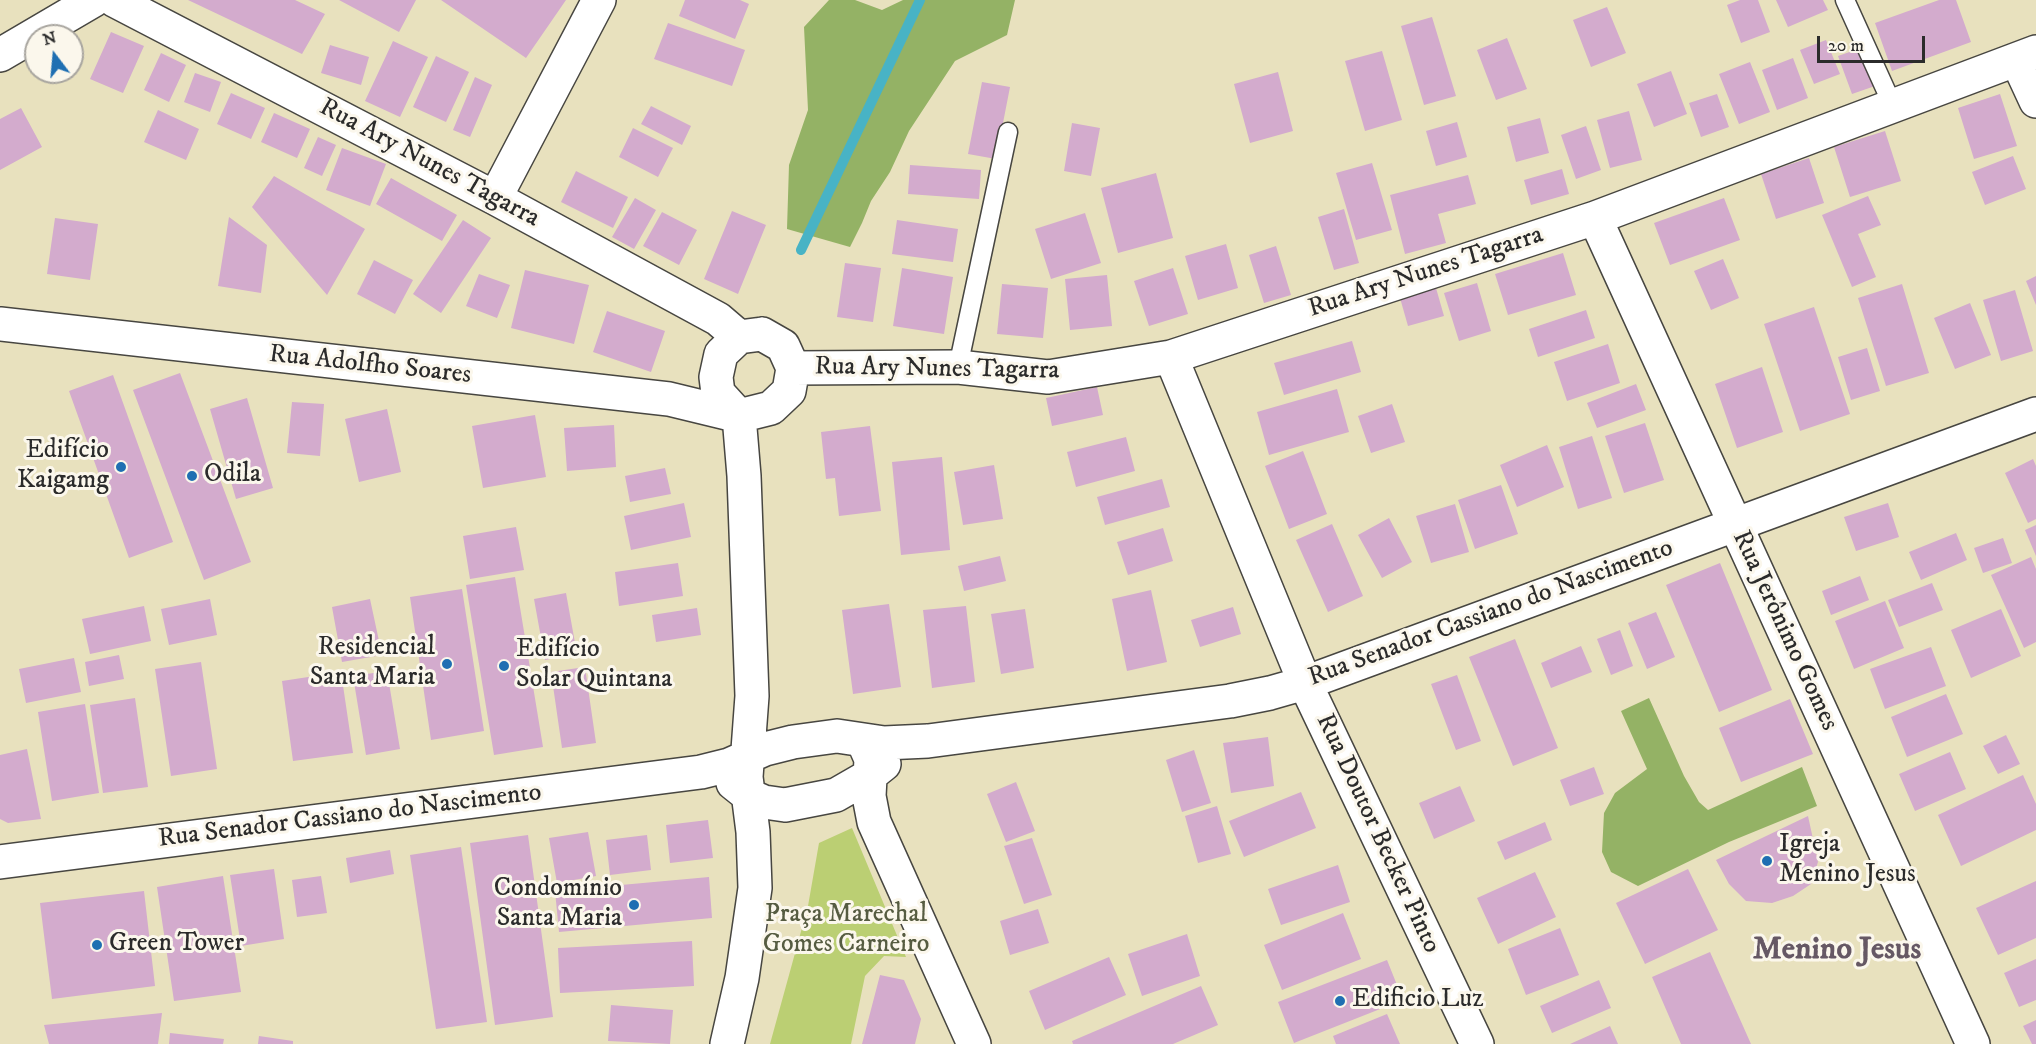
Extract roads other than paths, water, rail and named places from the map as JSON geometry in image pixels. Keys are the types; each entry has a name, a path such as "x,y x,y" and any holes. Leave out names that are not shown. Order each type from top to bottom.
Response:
{"street":[{"path":"0,55 94,0"},
{"name":"Rua Ary Nunes Tagarra","path":"114,0 495,198 718,319 738,337"},
{"path":"495,198 599,0"},
{"path":"2026,56 2036,101"},
{"name":"Rua Ary Nunes Tagarra","path":"793,368 958,367 1048,377 1171,357 1595,218 2026,56"},
{"name":"Rua Jerônimo Gomes","path":"1595,218 1973,1044"},
{"name":"Rua Adolfho Soares","path":"0,324 720,405"},
{"path":"720,405 771,408 789,391 793,368 783,346 762,334 738,337 721,354 716,377 720,405 744,476 752,696 746,759 753,832 755,888 742,978 727,1044"},
{"name":"Rua Doutor Becker Pinto","path":"1171,357 1305,683 1477,1044"},
{"name":"Rua Senador Cassiano do Nascimento","path":"0,862 701,772 746,759 765,749 793,742 837,736 884,743 928,741 1230,701 1305,683 2036,414"},
{"path":"752,696 768,729 793,742"},
{"path":"863,741 871,759 869,796 874,822 974,1044"},
{"name":"Rua Senador Cassiano do Nascimento","path":"701,772 730,781 748,795 764,802 785,804 836,795 869,776 886,762 928,741"},
{"path":"836,795 851,802 874,822"}],"lane":[{"path":"1845,0 1893,106"},
{"path":"958,367 1008,132"}],"waterway":[{"path":"801,250 920,0"}],"place":[{"name":"Edifício Kaigamg","path":"121,467"},
{"name":"Odila","path":"192,476"},
{"name":"Residencial Santa Maria","path":"447,664"},
{"name":"Edifício Solar Quintana","path":"504,666"},
{"name":"Igreja Menino Jesus","path":"1767,861"},
{"name":"Condomínio Santa Maria","path":"634,905"},
{"name":"Green Tower","path":"97,945"},
{"name":"Edificio Luz","path":"1340,1001"}],"district":[{"name":"Menino Jesus","path":"1837,951"}],"park label":[{"name":"Praça Marechal Gomes Carneiro","path":"846,931"}]}
